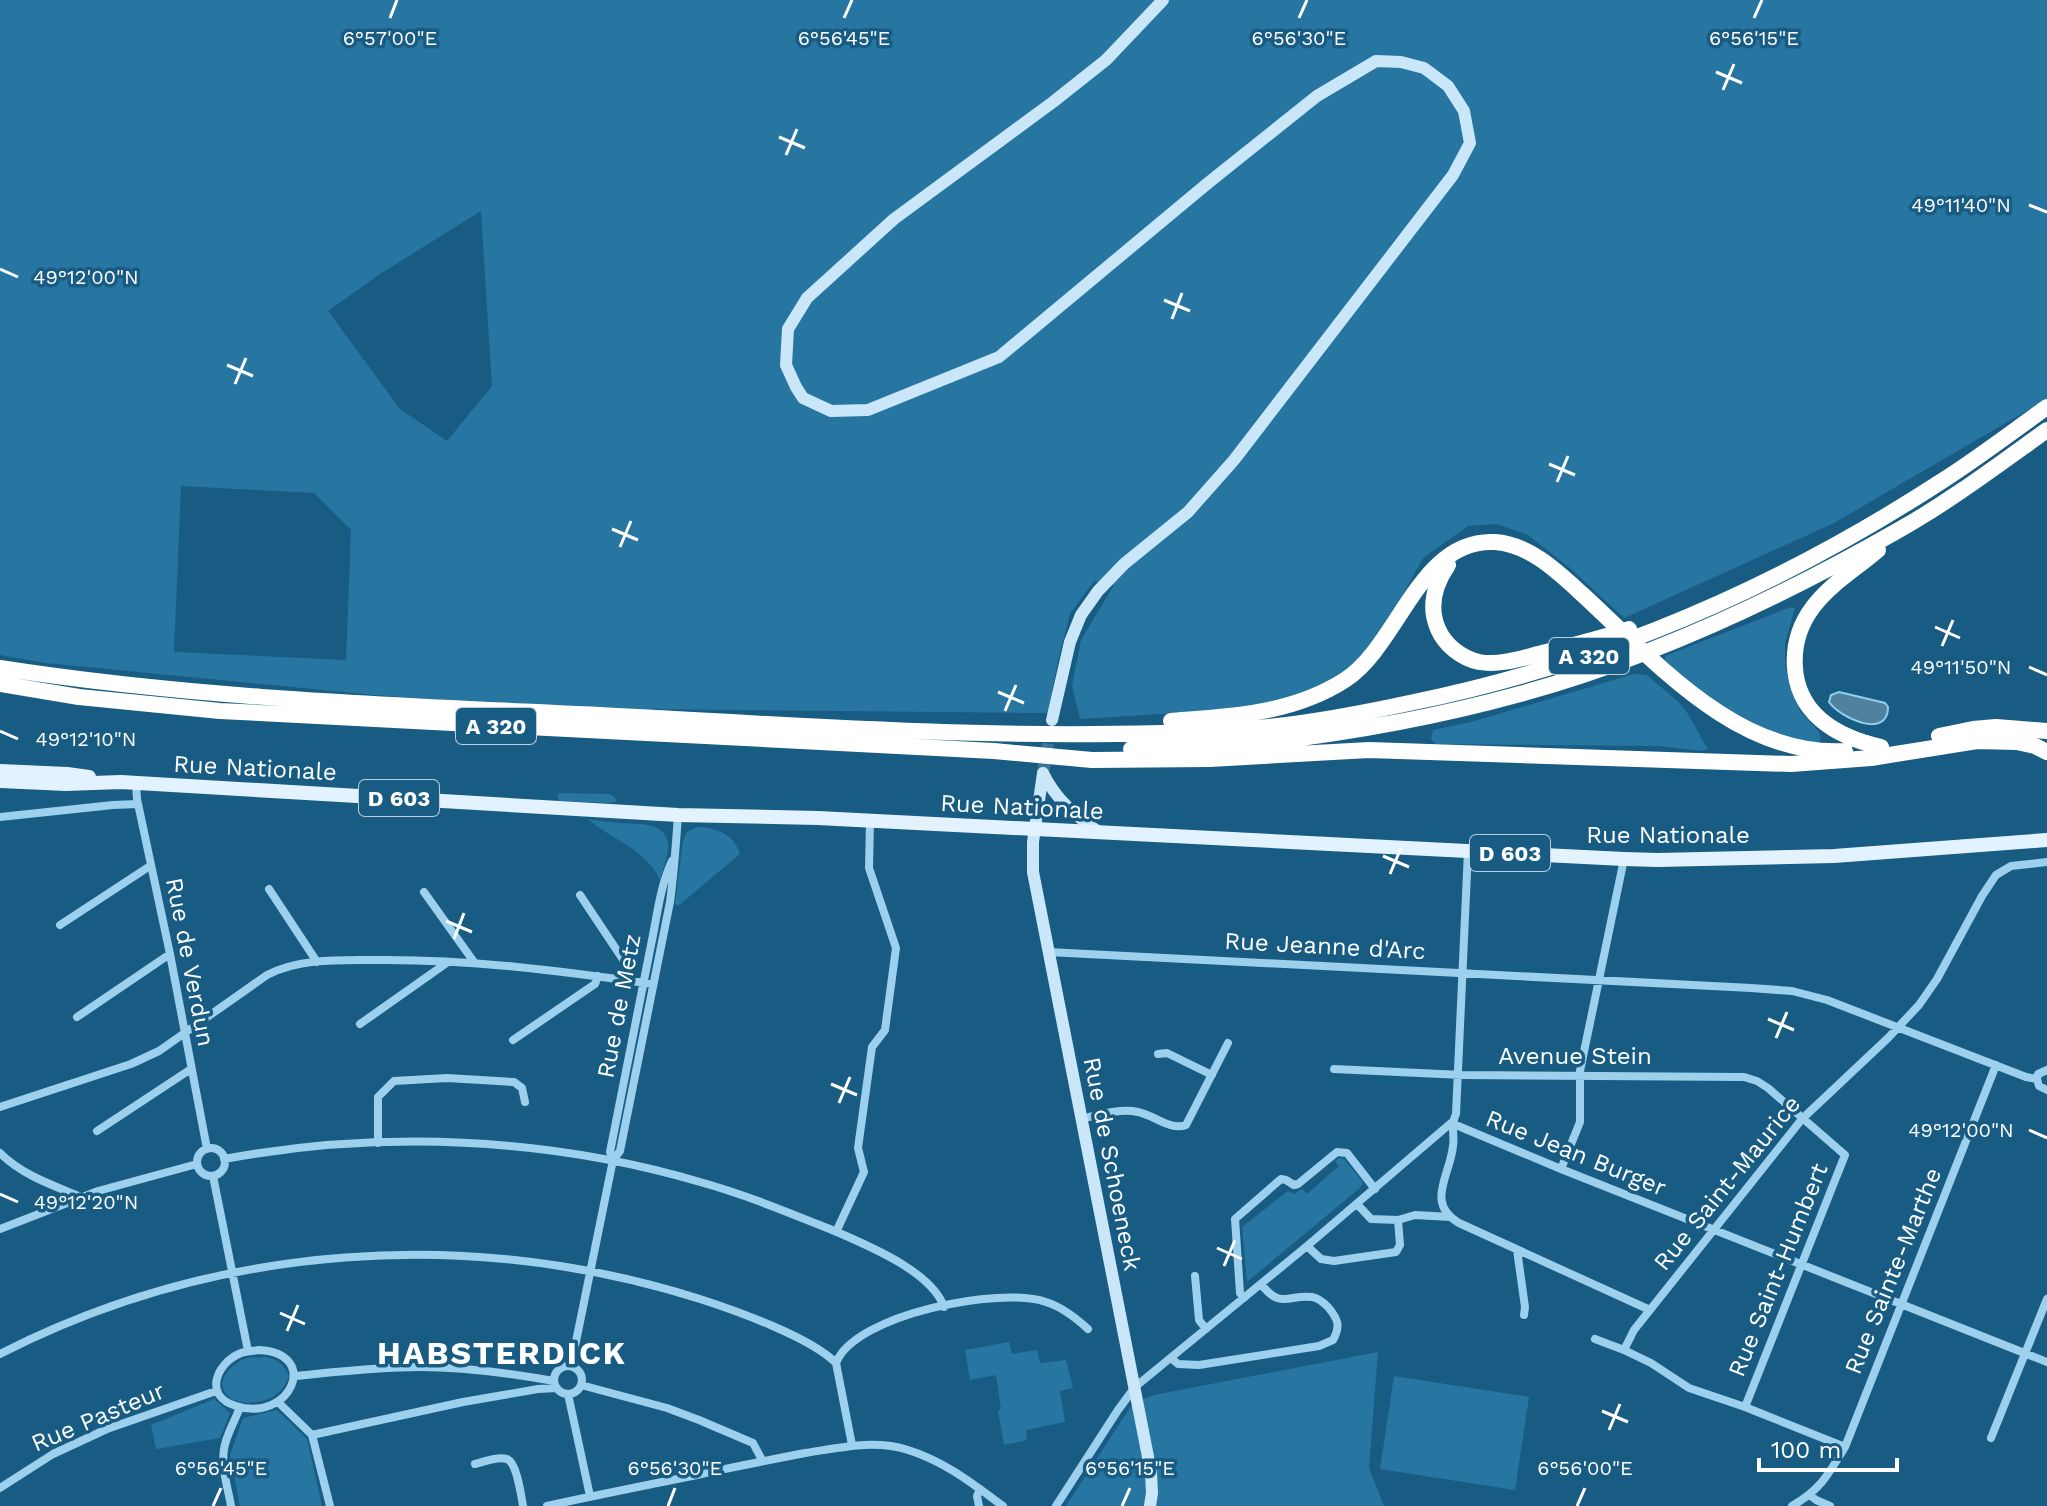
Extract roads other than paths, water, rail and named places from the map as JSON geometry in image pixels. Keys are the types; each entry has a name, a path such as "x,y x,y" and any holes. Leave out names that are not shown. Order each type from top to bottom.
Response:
{"highway":[{"name":"A 320","path":"0,668 108,684 220,694 908,732 1074,735 1250,729 1355,714 1439,697 1584,658 1659,629 1738,595 1838,543 1943,481 2047,407"},
{"name":"A 320","path":"0,684 79,697 220,711 994,751 1077,752 1250,744 1358,730 1522,694 1694,633 1812,578 1899,530 2047,430"},
{"path":"1881,747 1853,739 1818,718 1802,695 1794,671 1795,647 1801,625 1814,605 1899,530"},
{"path":"1074,735 1273,709 1303,702 1326,692 1349,677 1376,650 1445,557 1475,543 1497,542 1534,555 1560,574 1706,710 1747,736 1788,750 1844,761"},
{"path":"1597,611 1531,560 1497,548 1477,549 1459,556 1450,563 1433,595 1436,626 1443,639 1460,655 1480,662 1507,662 1594,640 1708,600 1738,595"},
{"path":"1667,676 1726,717 1768,739 1812,749 1837,752 1881,747 1996,727 2047,731"},
{"path":"994,751 1092,760 1210,759 1369,750 1791,764 1879,757 1956,743 1995,740 2026,744 2047,752"}],"main road":[{"path":"1052,720 1070,642 1081,615 1124,564 1188,512 1234,460 1436,199 1470,143 1464,111 1448,86 1424,68 1401,62 1376,61 1317,96 999,357 868,410 831,411 803,398 786,365 788,329 807,298 894,219 1106,60 1163,0"},
{"name":"Rue Nationale","path":"0,771 67,774 129,783"},
{"name":"Rue de Schoeneck","path":"1100,833 1060,801 1043,773 1034,829 1033,872 1151,1472 1150,1506"},
{"name":"Rue Nationale","path":"0,781 129,783 678,815 794,817 1624,859 1834,856 2047,840"},
{"name":"Rue Nationale","path":"1921,850 2047,850"}],"street":[{"name":"Rue de Verdun","path":"129,783 138,804 170,954 207,1149"},
{"path":"0,817 138,804"},
{"name":"Rue de Metz","path":"571,1366 613,1160 620,1151 626,1095 639,1028 674,875 678,815"},
{"path":"836,1232 864,1172 858,1148 872,1047 885,1030 896,948 869,868 870,822"},
{"path":"1468,851 1456,1114 1451,1123 1453,1146 1441,1198 1443,1209 1459,1223 1650,1310"},
{"path":"1561,1169 1580,1122 1580,1076 1624,859"},
{"name":"Rue Saint-Maurice","path":"1624,1350 1634,1330 1802,1119 1898,1028 1931,988 1996,875 2011,866 2047,862"},
{"path":"60,925 150,866"},
{"path":"269,889 317,962"},
{"path":"424,892 474,962"},
{"path":"580,895 628,967 631,981"},
{"name":"Rue Jeanne d'Arc","path":"1048,952 1792,991 1827,1000 2037,1079"},
{"path":"77,1017 170,954"},
{"path":"0,1107 131,1064 159,1051 267,975 295,964 361,960 474,962 648,983"},
{"path":"360,1024 449,961"},
{"path":"513,1040 595,984 598,976"},
{"path":"1080,1119 1131,1110 1180,1127 1188,1122 1228,1043"},
{"path":"1158,1054 1167,1053 1212,1075"},
{"path":"2047,1060 2045,1070 2038,1074 2037,1079 2039,1086 2047,1090"},
{"name":"Rue Sainte-Marthe","path":"1810,1495 1822,1483 1845,1447 1996,1065"},
{"path":"97,1131 191,1069"},
{"name":"Avenue Stein","path":"1334,1069 1458,1075 1744,1077 1768,1088 1802,1119"},
{"path":"378,1143 378,1097 394,1081 447,1078 514,1082 522,1088 525,1102"},
{"name":"Rue Saint-Humbert","path":"1745,1407 1845,1155 1802,1119"},
{"name":"Rue Jean Burger","path":"1056,1506 1135,1387 1451,1123 2047,1362"},
{"path":"224,1159 279,1150 378,1143 479,1144 613,1160 742,1195 836,1232 916,1274 930,1284 944,1307"},
{"path":"211,1148 220,1151 224,1159 221,1172 213,1176 202,1174 197,1164 200,1153 211,1148"},
{"path":"1244,1298 1240,1293 1235,1219 1281,1179 1298,1184 1337,1152 1347,1153 1375,1189"},
{"path":"0,1153 34,1177 81,1197"},
{"path":"0,1229 81,1197 197,1164"},
{"path":"213,1176 248,1351"},
{"path":"1357,1204 1371,1219 1398,1220 1415,1215 1450,1217"},
{"path":"1307,1246 1321,1259 1334,1261 1396,1252 1400,1245 1398,1220"},
{"path":"1517,1250 1524,1315"},
{"path":"0,1354 69,1322 147,1295 232,1273 314,1259 403,1254 489,1257 589,1271 673,1291 803,1341 827,1354 837,1367"},
{"path":"1195,1276 1199,1320 1206,1329"},
{"path":"1171,1358 1178,1364 1199,1365 1319,1346 1333,1340 1338,1332 1337,1317 1322,1301 1312,1297 1277,1298 1261,1284"},
{"path":"852,1445 837,1367 840,1353 874,1329 903,1316 987,1298 1029,1298 1063,1310 1088,1329"},
{"path":"1991,1438 2047,1299"},
{"path":"1595,1339 1651,1363 1689,1388 1845,1447"},
{"path":"265,1350 281,1356 295,1376 292,1386 278,1402 258,1408 240,1407 223,1401 216,1391 220,1370 240,1353 248,1351 265,1350"},
{"path":"295,1376 371,1368 421,1367 512,1373 555,1384 568,1394 581,1385 580,1373 571,1366 559,1369 555,1384"},
{"path":"312,1435 555,1384"},
{"path":"581,1385 699,1420 753,1443 762,1460"},
{"name":"Rue Pasteur","path":"0,1488 53,1454 94,1435 216,1391"},
{"path":"568,1394 590,1496"},
{"path":"278,1402 312,1435 330,1506"},
{"path":"231,1506 223,1451 240,1407"},
{"path":"547,1506 762,1460 852,1445 908,1450 954,1471 1003,1506"},
{"path":"475,1464 509,1459 514,1465 523,1506"},
{"path":"979,1506 977,1496 980,1489"},
{"path":"1792,1506 1810,1495 1830,1506"}],"tunnel":[{"path":"1043,773 1051,727"}],"district":[{"name":"HABSTERDICK","path":"502,1353"}]}
